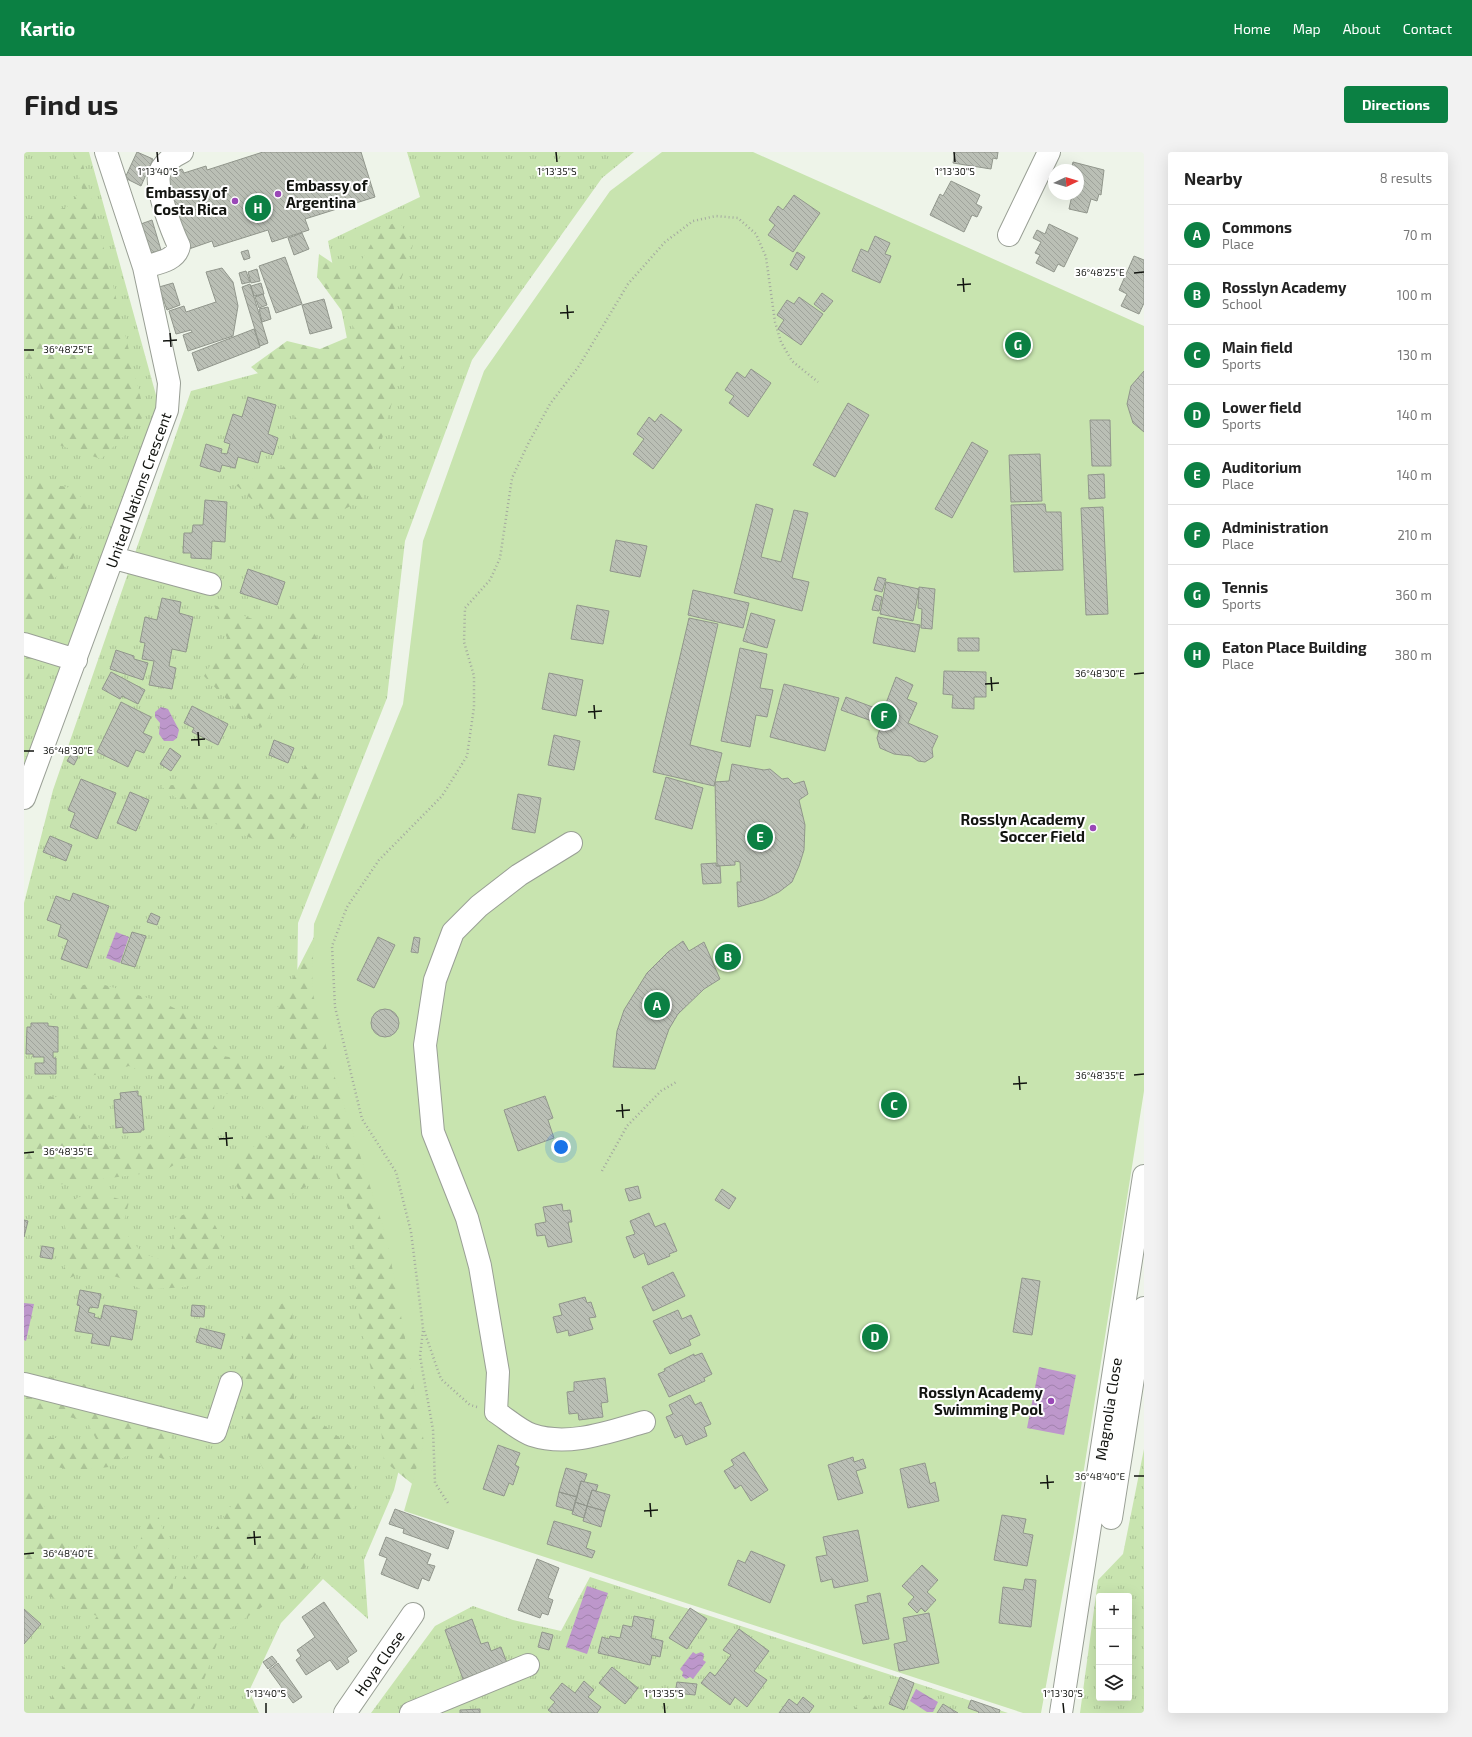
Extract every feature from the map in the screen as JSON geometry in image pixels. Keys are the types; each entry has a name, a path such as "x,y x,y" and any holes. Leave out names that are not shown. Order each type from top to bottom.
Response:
{"street":[{"name":"United Nations Crescent","path":"24,798 31,758 76,660 167,410 169,382 144,267 106,152"},
{"path":"144,267 173,257 178,253 179,246 158,184 159,173 171,158 182,152"},
{"path":"1009,235 1049,152"},
{"path":"114,558 210,584"},
{"path":"24,644 76,660"},
{"path":"572,843 519,875 479,906 453,932 435,980 425,1045 433,1132 467,1218 480,1266 498,1372 496,1412 531,1435 557,1441 601,1435 644,1422"},
{"name":"Magnolia Close","path":"1061,1713 1144,1176"},
{"path":"1111,1518 1144,1308"},
{"path":"24,1384 215,1432 231,1383"},
{"name":"Hoya Close","path":"346,1713 413,1614"},
{"path":"410,1713 528,1665"}],"path":[{"path":"496,1412 470,1405 441,1379 423,1328 411,1232 396,1172 362,1119 335,1007 332,946 347,907 379,860 442,796 467,756 474,707 474,676 464,642 465,608 490,580 500,558 512,478 529,442 550,404 579,366 606,318 628,284 665,242 693,221 716,216 738,218 756,234 766,257 776,322 781,342 792,361 818,382"},
{"path":"602,1171 627,1126 661,1091 678,1081"},
{"path":"423,1328 420,1356 433,1430 435,1483 448,1502"}],"green space":[{"path":"24,152 89,152 159,406 24,764"},
{"path":"73,152 80,152 145,415 101,459 59,445 40,384 24,370 24,220 67,207 82,189"},
{"path":"407,152 634,152 602,178 472,360 405,541 387,698 298,923 297,995 369,1241 405,1445 394,1490 364,1560 368,1619 323,1579 281,1623 249,1691 259,1713 24,1713 24,903 53,790 191,391 349,349 328,241 420,197"},
{"path":"662,152 753,152 1144,326 1144,1091 1074,1532 1041,1713 1023,1713 404,1511 424,1442 387,1239 330,1062 312,990 314,924 403,704 423,541 484,371 610,191"},
{"path":"399,221 413,245 393,303 403,362 382,439 362,500 320,522 274,520 236,485 284,467 292,441 296,404 278,391 251,367 287,341 320,349 358,333 317,277 319,254 352,276 380,229"},
{"path":"24,480 67,487 88,502 73,559 37,597 31,671 24,689"},
{"path":"214,605 266,624 301,610 319,642 261,728 234,707 204,676 227,638"},
{"path":"309,758 326,781 301,835 266,844 201,818 161,786 232,780 263,793 289,797"},
{"path":"332,902 453,1098 427,1496 384,1461 379,1406 356,1302 354,1227 303,1073 278,1007"},
{"path":"95,982 164,1003 194,1018 223,1056 282,1066 322,1177 283,1200 247,1203 225,1167 270,1135 258,1091 215,1095 212,1142 164,1171 48,1186 24,1178 24,1094 64,1098 84,1124 120,1156 170,1137 164,1081 129,1066 79,1079 79,1001 48,994"},
{"path":"96,1192 129,1202 122,1229 142,1253 167,1262 174,1240 174,1218 205,1207 227,1247 186,1287 142,1290 120,1278 90,1269 56,1284 70,1256 65,1226 54,1205"},
{"path":"292,1298 294,1401 355,1450 354,1508 286,1591 220,1635 192,1713 46,1713 61,1671 97,1616 24,1586 24,1491 36,1492 69,1548 135,1552 155,1506 175,1567 172,1595 237,1497 263,1469 243,1425 243,1325"},
{"path":"24,1371 92,1386 143,1407 174,1426 167,1460 135,1450 109,1467 73,1471 24,1458 24,1432 40,1437 97,1441 87,1421 24,1407"},
{"path":"1144,1449 1144,1713 1080,1713 1096,1595 1096,1701 1132,1701 1132,1593 1096,1593 1098,1580 1123,1554"},
{"path":"590,1577 1008,1713 371,1713 435,1626 473,1606 513,1620 561,1631"},
{"path":"866,1695 881,1713 851,1713"}],"water":[{"path":"161,707 168,709 179,730 177,738 173,741 164,741 159,734 160,723 155,717 155,712"},
{"path":"116,932 129,937 120,963 106,958"},
{"path":"24,1303 34,1304 26,1341 24,1340"},
{"name":"Rosslyn Academy Swimming Pool","path":"1039,1367 1076,1375 1064,1435 1027,1428"},
{"path":"587,1586 608,1593 587,1654 566,1647"},
{"path":"693,1652 696,1654 701,1652 704,1654 703,1660 706,1662 693,1679 690,1677 686,1679 682,1676 683,1672 680,1669"},
{"path":"916,1689 938,1702 933,1712 927,1712 910,1701"}],"building":[{"path":"137,152 153,159 141,186 125,178"},
{"path":"263,152 361,152 375,197 305,219 309,230 272,242 268,230 214,247 212,241 189,249 165,175 182,169 184,173 206,166 207,170"},
{"path":"955,152 998,152 997,159 993,158 991,169 953,163"},
{"path":"1084,165 1104,170 1101,195 1099,194 1097,201 1091,199 1087,213 1069,209 1071,200 1084,200"},
{"path":"951,181 980,195 976,204 982,207 977,217 972,215 964,232 930,215 940,194 943,196"},
{"path":"794,195 820,213 793,252 768,235 775,225 769,220 778,206 783,210"},
{"path":"152,220 161,250 148,254 138,225"},
{"path":"1049,224 1078,238 1064,267 1058,264 1054,272 1036,263 1040,255 1035,253 1041,242 1033,238 1037,230 1045,234"},
{"path":"302,233 309,249 294,255 288,238"},
{"path":"875,236 890,243 885,254 891,256 880,283 852,271 861,249 868,252"},
{"path":"248,250 250,258 244,260 241,252"},
{"path":"797,252 805,257 797,270 790,265"},
{"path":"1134,256 1144,260 1144,303 1139,314 1121,306 1127,294 1119,290"},
{"path":"285,257 302,304 276,313 259,266"},
{"path":"222,268 233,282 238,306 233,336 188,351 183,335 192,332 191,330 176,334 169,311 184,306 186,312 216,302 206,272"},
{"path":"257,269 260,281 251,283 248,272"},
{"path":"246,271 250,282 242,284 239,273"},
{"path":"173,283 180,305 167,310 159,287"},
{"path":"261,283 264,294 254,296 251,286"},
{"path":"250,284 268,343 260,346 242,287"},
{"path":"822,293 833,301 824,312 814,304"},
{"path":"263,294 267,305 259,308 255,297"},
{"path":"799,297 823,314 801,345 778,329 784,320 777,315 787,300 794,304"},
{"path":"324,299 332,328 310,334 302,305"},
{"path":"268,307 271,319 262,322 259,309"},
{"path":"254,329 260,347 198,371 192,353"},
{"path":"751,369 771,383 748,417 729,403 734,396 725,390 737,372 745,378"},
{"path":"1144,371 1144,432 1133,423 1127,404 1131,386"},
{"path":"248,397 276,405 268,434 278,438 273,455 261,451 258,463 238,457 235,468 222,465 220,472 200,466 206,444 222,449 221,453 227,454 230,444 224,442 233,414 242,417"},
{"path":"848,403 869,415 835,477 813,465"},
{"path":"661,414 682,430 653,469 633,454 644,439 637,434 649,417 655,422"},
{"path":"1090,420 1110,420 1111,466 1092,466"},
{"path":"972,442 988,451 952,518 935,509"},
{"path":"1040,454 1042,501 1011,502 1009,455"},
{"path":"1104,474 1105,498 1089,499 1088,475"},
{"path":"205,500 227,502 225,542 212,541 211,559 191,558 191,553 183,553 184,533 192,533 193,525 203,525"},
{"path":"756,504 773,509 761,557 781,562 794,510 808,513 792,578 809,582 802,611 734,593"},
{"path":"1045,504 1046,512 1061,512 1063,570 1014,572 1011,505"},
{"path":"1103,507 1108,614 1086,615 1081,508"},
{"path":"616,540 647,546 640,577 610,571"},
{"path":"248,569 285,582 277,605 240,593"},
{"path":"878,577 886,579 882,592 874,590"},
{"path":"886,582 919,589 913,621 880,614"},
{"path":"919,587 935,589 932,629 921,628 922,609 918,608"},
{"path":"693,590 749,603 743,628 688,615"},
{"path":"876,595 882,597 879,611 872,610"},
{"path":"162,598 181,602 179,613 193,617 186,652 172,649 169,666 176,668 172,689 149,685 154,661 142,659 145,643 140,642 145,617 157,620"},
{"path":"577,605 609,611 603,644 571,639"},
{"path":"751,613 775,620 767,648 743,641"},
{"path":"878,617 920,625 915,652 873,643"},
{"path":"689,618 718,624 690,745 722,753 714,786 653,772"},
{"path":"958,638 979,638 979,651 958,651"},
{"path":"740,648 767,654 760,688 773,690 767,717 756,715 750,747 721,741"},
{"path":"116,650 134,656 134,659 148,663 143,680 110,669"},
{"path":"944,671 986,672 986,697 974,697 974,709 952,708 953,695 943,694"},
{"path":"111,672 145,690 138,704 122,696 120,699 102,689"},
{"path":"549,673 583,680 576,716 542,709"},
{"path":"896,677 913,685 907,699 917,703 908,723 938,736 932,749 933,757 925,762 918,761 911,756 894,754 880,748 877,738 880,728 869,720 841,710 846,697 883,711"},
{"path":"784,684 839,698 825,751 770,737"},
{"path":"121,702 151,717 143,733 152,737 144,753 136,750 128,767 97,752"},
{"path":"192,706 228,724 218,745 192,732 194,728 184,723"},
{"path":"554,735 580,741 574,770 548,765"},
{"path":"274,740 294,748 288,763 269,755"},
{"path":"170,748 181,756 171,771 160,764"},
{"path":"71,754 78,757 74,765 67,761"},
{"path":"732,764 764,770 770,769 782,779 788,778 794,784 804,781 808,794 799,800 805,825 804,850 792,882 779,892 763,900 738,907 737,882 741,882 740,862 735,861 735,865 717,866 715,782 729,781"},
{"path":"666,777 703,788 692,829 655,819"},
{"path":"81,779 116,793 97,839 70,827 75,813 68,810"},
{"path":"130,792 149,800 136,831 117,823"},
{"path":"518,794 541,798 535,833 512,829"},
{"path":"50,836 72,845 66,861 43,852"},
{"path":"716,863 716,866 720,866 721,883 703,884 701,864"},
{"path":"73,893 109,906 87,968 61,959 68,940 58,936 61,925 47,920 56,896 70,901"},
{"path":"151,913 160,917 157,925 147,922"},
{"path":"132,932 146,936 135,967 121,963"},
{"path":"378,937 395,945 374,988 357,980"},
{"path":"414,937 420,938 418,953 411,952"},
{"path":"683,941 689,951 704,942 720,979 704,989 678,1014 669,1029 655,1069 613,1067 617,1031 624,1010 647,973 668,952"},
{"path":"385,1009 395,1013 399,1023 395,1033 385,1037 375,1033 371,1023 375,1013"},
{"path":"31,1023 48,1023 48,1026 58,1027 58,1052 53,1052 53,1058 56,1058 56,1074 35,1074 35,1063 44,1063 44,1057 33,1057 33,1054 26,1054 27,1027 31,1027"},
{"path":"138,1091 138,1096 141,1096 144,1130 141,1130 141,1132 123,1133 123,1127 116,1128 114,1100 121,1099 120,1093"},
{"path":"545,1096 553,1118 548,1120 554,1138 518,1151 504,1110"},
{"path":"638,1186 641,1198 629,1201 625,1189"},
{"path":"722,1189 736,1198 729,1209 715,1200"},
{"path":"562,1204 563,1211 570,1210 572,1222 568,1222 572,1242 548,1247 545,1235 537,1236 535,1224 546,1222 543,1207"},
{"path":"649,1213 655,1227 665,1223 677,1251 669,1254 670,1256 648,1265 644,1253 634,1258 626,1237 635,1234 630,1221"},
{"path":"24,1220 28,1221 24,1237"},
{"path":"42,1246 54,1248 52,1259 40,1257"},
{"path":"673,1272 685,1296 653,1311 642,1287"},
{"path":"1022,1278 1040,1281 1032,1335 1013,1332"},
{"path":"80,1290 101,1294 98,1308 90,1307 88,1312 95,1314 94,1317 101,1319 104,1305 137,1311 132,1340 111,1336 109,1346 91,1343 93,1334 75,1331 80,1306 77,1305"},
{"path":"585,1297 587,1303 591,1302 596,1317 589,1318 593,1329 569,1336 568,1330 557,1333 553,1317 562,1315 559,1304"},
{"path":"192,1305 205,1306 204,1317 191,1316"},
{"path":"678,1310 682,1319 691,1315 700,1335 689,1340 691,1345 670,1354 653,1321"},
{"path":"200,1328 225,1334 221,1349 196,1342"},
{"path":"702,1353 712,1374 704,1378 705,1381 669,1397 658,1374 665,1371 664,1369 694,1354 694,1356"},
{"path":"605,1378 608,1402 601,1403 603,1417 579,1420 578,1413 569,1414 567,1392 574,1391 574,1382"},
{"path":"690,1395 695,1405 701,1402 711,1424 704,1427 707,1436 686,1445 682,1435 675,1438 666,1417 673,1414 669,1405"},
{"path":"498,1445 520,1453 515,1465 519,1467 513,1485 509,1483 504,1496 483,1489"},
{"path":"744,1452 768,1490 751,1501 741,1485 735,1489 724,1471 734,1465 731,1460"},
{"path":"853,1457 854,1462 863,1459 866,1468 856,1471 863,1493 838,1500 828,1465"},
{"path":"925,1463 930,1484 935,1482 939,1501 908,1508 900,1469"},
{"path":"566,1468 587,1474 584,1482 581,1481 577,1497 559,1492"},
{"path":"581,1481 598,1485 596,1491 592,1490 587,1506 575,1502"},
{"path":"592,1490 610,1495 605,1511 587,1506"},
{"path":"559,1492 577,1497 573,1511 556,1506"},
{"path":"575,1502 587,1506 584,1518 572,1514"},
{"path":"587,1506 605,1511 601,1527 583,1521"},
{"path":"395,1509 454,1531 448,1549 403,1533 404,1529 389,1524"},
{"path":"1002,1515 1026,1519 1023,1533 1033,1535 1027,1566 994,1560"},
{"path":"554,1521 591,1532 586,1548 595,1551 592,1558 547,1544"},
{"path":"858,1530 868,1581 834,1588 832,1579 821,1582 816,1557 827,1555 823,1537"},
{"path":"386,1537 431,1554 427,1564 435,1566 429,1581 422,1578 418,1589 381,1574 387,1558 379,1555"},
{"path":"751,1551 785,1565 770,1603 728,1585 738,1560 745,1563"},
{"path":"537,1559 559,1568 548,1598 553,1600 548,1615 542,1613 540,1618 518,1610"},
{"path":"922,1565 938,1580 927,1592 936,1600 925,1612 921,1608 917,1613 908,1604 914,1597 902,1586"},
{"path":"1025,1579 1036,1580 1031,1627 999,1623 1003,1587 1023,1590"},
{"path":"880,1593 889,1639 863,1644 855,1605 868,1602 867,1596"},
{"path":"324,1602 357,1651 347,1658 349,1662 337,1670 330,1660 306,1675 296,1660 301,1656 297,1650 315,1637 302,1617"},
{"path":"690,1608 707,1619 687,1649 669,1638"},
{"path":"24,1609 41,1624 24,1644"},
{"path":"929,1613 939,1663 899,1671 894,1644 907,1641 903,1618"},
{"path":"634,1616 654,1620 651,1638 663,1641 660,1657 652,1655 650,1665 598,1653 602,1637 609,1639 610,1636 620,1638 623,1625 632,1627"},
{"path":"472,1619 481,1644 488,1642 491,1651 501,1647 507,1663 463,1679 445,1630"},
{"path":"739,1629 769,1651 754,1671 767,1680 747,1707 735,1697 730,1705 701,1683 710,1672 715,1676 731,1655 723,1650"},
{"path":"542,1632 553,1635 549,1650 538,1647"},
{"path":"272,1656 277,1662 268,1669 263,1662"},
{"path":"278,1663 302,1697 293,1703 269,1670"},
{"path":"612,1667 638,1688 625,1704 599,1683"},
{"path":"900,1677 914,1683 904,1710 889,1704"},
{"path":"584,1681 594,1690 588,1697 601,1707 597,1713 552,1713 548,1710 555,1702 550,1698 562,1683 575,1693"},
{"path":"677,1682 697,1684 695,1695 675,1693"},
{"path":"803,1697 814,1706 809,1713 779,1713 789,1699 797,1705"},
{"path":"971,1700 1000,1710 999,1713 978,1713 979,1712 968,1708"},
{"path":"943,1704 958,1713 937,1713"},
{"path":"480,1709 480,1713 460,1713 460,1710"}],"place":[{"name":"Embassy of Argentina","path":"278,194"},
{"name":"Embassy of Costa Rica","path":"235,201"},
{"name":"Eaton Place Building","path":"258,208"},
{"name":"Tennis","path":"1018,345"},
{"name":"Administration","path":"884,716"},
{"name":"Rosslyn Academy Soccer Field","path":"1093,828"},
{"name":"Auditorium","path":"760,837"},
{"name":"Rosslyn Academy","path":"728,957"},
{"name":"Commons","path":"657,1005"},
{"name":"Main field","path":"894,1105"},
{"name":"Lower field","path":"875,1337"},
{"name":"Rosslyn Academy Swimming Pool","path":"1051,1401"}]}
